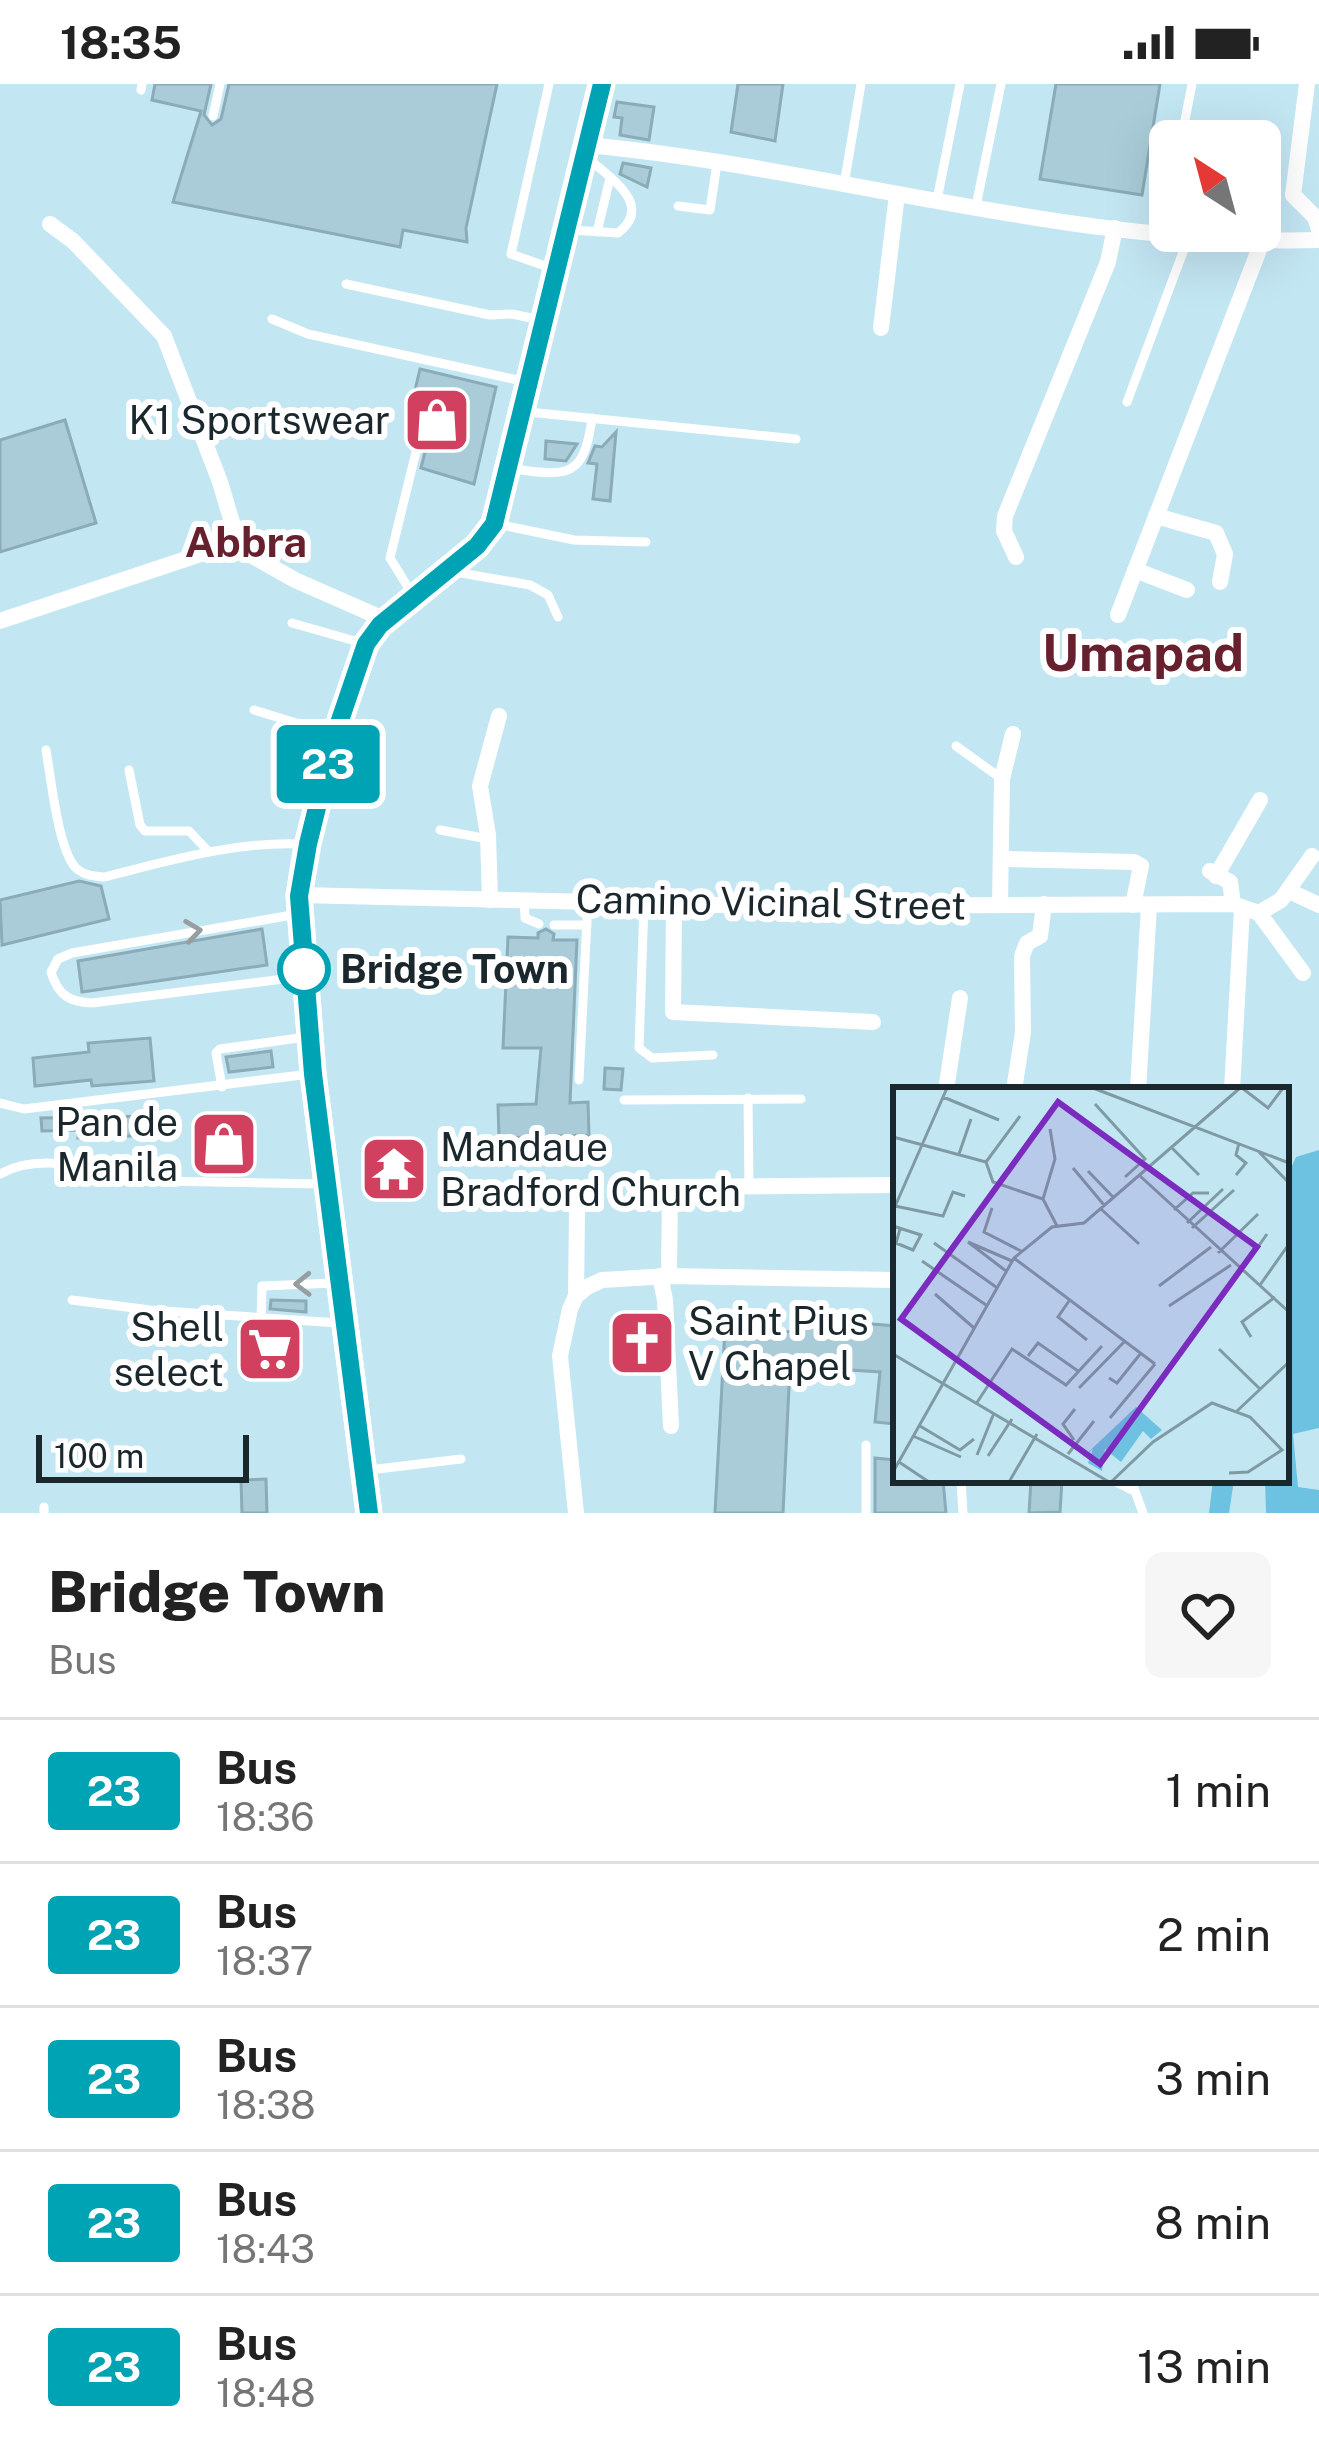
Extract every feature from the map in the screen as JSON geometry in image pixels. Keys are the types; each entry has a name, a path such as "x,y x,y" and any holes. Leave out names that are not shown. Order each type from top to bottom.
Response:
{"highway":[{"path":"369,1513 304,977 299,905 308,844 335,735 366,644 386,620 477,546 494,524 602,84"}],"street":[{"path":"1307,84 1293,195 1315,217 1319,230"},
{"path":"586,150 717,163 1149,231"},
{"path":"881,328 897,194"},
{"path":"50,224 73,241 164,336 220,482 240,549 386,620"},
{"path":"1016,556 1004,531 1005,516 1108,262 1115,228"},
{"path":"1281,241 1319,240"},
{"path":"1118,615 1258,252"},
{"path":"1156,516 1216,533 1225,554 1220,582"},
{"path":"0,621 207,552 240,549"},
{"path":"1135,570 1187,590"},
{"path":"490,900 480,786 499,716"},
{"path":"1000,904 1002,779 1013,734"},
{"path":"1260,800 1213,874 1233,887 1244,909 1303,973"},
{"path":"1244,909 1289,891 1312,856"},
{"path":"1002,859 1134,862 1141,866 1138,1087"},
{"path":"1289,891 1319,905"},
{"name":"Camino Vicinal Street","path":"299,905 524,899 1244,909"},
{"path":"674,904 673,1012 873,1022"},
{"path":"1015,1087 1023,1032 1022,956 1027,943 1040,936 1044,904"},
{"path":"1232,1087 1244,909"},
{"path":"946,1087 960,998"},
{"path":"671,1426 664,1276 670,1187 893,1184"},
{"path":"576,1513 560,1356 576,1296 577,1212"},
{"path":"576,1296 602,1280 664,1276 893,1280"}],"lane":[{"path":"213,116 220,84"},
{"path":"549,84 511,254 557,269"},
{"path":"844,185 861,84"},
{"path":"937,200 960,84"},
{"path":"976,206 1001,84"},
{"path":"1185,120 1192,84"},
{"path":"566,230 618,233 632,216 627,192 586,150"},
{"path":"678,206 710,210 717,163"},
{"path":"597,232 610,178"},
{"path":"1127,402 1183,252"},
{"path":"346,284 490,315 544,321"},
{"path":"272,319 308,334 530,382"},
{"path":"416,596 403,584 390,558 426,411"},
{"path":"522,412 796,439"},
{"path":"508,468 569,472 583,458 592,418"},
{"path":"494,524 574,539 646,542"},
{"path":"447,571 530,585 548,595 558,617"},
{"path":"292,623 366,644"},
{"path":"254,710 335,735"},
{"path":"956,746 1002,779"},
{"path":"46,750 65,849 73,866 87,875 104,877 209,852 308,844"},
{"path":"129,770 140,825 146,831 188,830 209,852"},
{"path":"440,830 488,839"},
{"path":"524,899 525,918 539,924"},
{"path":"579,1080 588,901"},
{"path":"644,902 640,1048 652,1058 712,1055"},
{"path":"299,905 72,953 58,958 51,972 62,996 92,1003 304,977"},
{"path":"554,925 587,925"},
{"path":"222,1087 216,1053 220,1049 310,1036"},
{"path":"0,1103 24,1109 313,1074"},
{"path":"748,1098 749,1188"},
{"path":"624,1100 801,1099"},
{"path":"0,1174 56,1163 86,1168 98,1180 328,1184"},
{"path":"261,1318 262,1286 340,1283"},
{"path":"72,1300 344,1323"},
{"path":"866,1445 866,1513"},
{"path":"363,1471 461,1459"},
{"path":"961,1483 963,1513"},
{"path":"1131,1485 1143,1513"}],"shaded area":[{"path":"1319,1150 1319,1428 1293,1434 1298,1487 1319,1490 1319,1513 1266,1513 1265,1483 1289,1483 1289,1172 1296,1157"},
{"path":"1213,1483 1234,1483 1229,1513 1209,1513"}],"building":[{"path":"155,84 211,84 204,115 212,125 221,119 229,84 497,84 467,242 403,230 400,247 173,202 201,111 152,100"},
{"path":"738,84 783,84 775,141 731,132"},
{"path":"1056,84 1160,84 1154,120 1149,120 1142,195 1040,179"},
{"path":"617,102 654,107 649,140 620,135 622,118 614,117"},
{"path":"623,163 651,168 647,187 620,174"},
{"path":"420,369 496,387 474,484 421,468 435,412 429,403 412,403"},
{"path":"65,420 96,523 0,552 0,440"},
{"path":"616,432 610,501 593,499 597,464 588,463 595,446 602,447"},
{"path":"546,441 577,444 566,461 545,459"},
{"path":"79,881 101,886 109,919 2,945 0,900"},
{"path":"262,929 267,965 82,992 78,961"},
{"path":"546,929 554,934 553,940 577,940 570,1103 588,1102 589,1135 499,1138 498,1105 536,1104 541,1048 503,1048 508,937 538,938"},
{"path":"150,1038 154,1081 92,1086 91,1080 35,1086 33,1058 89,1052 88,1043"},
{"path":"271,1051 273,1067 229,1072 226,1057"},
{"path":"605,1068 623,1069 621,1090 604,1089"},
{"path":"155,1116 156,1135 78,1138 78,1130 42,1131 41,1118"},
{"path":"271,1300 306,1301 306,1312 270,1309"},
{"path":"796,1318 893,1326 893,1424 875,1422 880,1372 790,1366 783,1513 715,1513 725,1329 795,1332"},
{"name":"Saint Pius V Chapel","path":"624,1325 653,1325 655,1360 624,1360"},
{"path":"875,1458 893,1460 893,1483 943,1483 946,1513 875,1513"},
{"path":"266,1479 267,1513 242,1513 241,1480"},
{"path":"1031,1483 1062,1483 1060,1512 1029,1513"}],"bus line":[{"name":"23","path":"369,1513 313,1074 299,896 347,693 366,644 380,625 477,546 494,524 602,84"}],"place":[{"name":"K1 Sportswear","path":"437,420"},
{"name":"Bridge Town","path":"304,969"},
{"name":"Pan de Manila","path":"224,1144"},
{"name":"Mandaue Bradford Church","path":"394,1169"},
{"name":"Saint Pius V Chapel","path":"642,1343"},
{"name":"Shell select","path":"270,1349"}],"district":[{"name":"Abbra","path":"246,541"},
{"name":"Umapad","path":"1143,652"}]}
